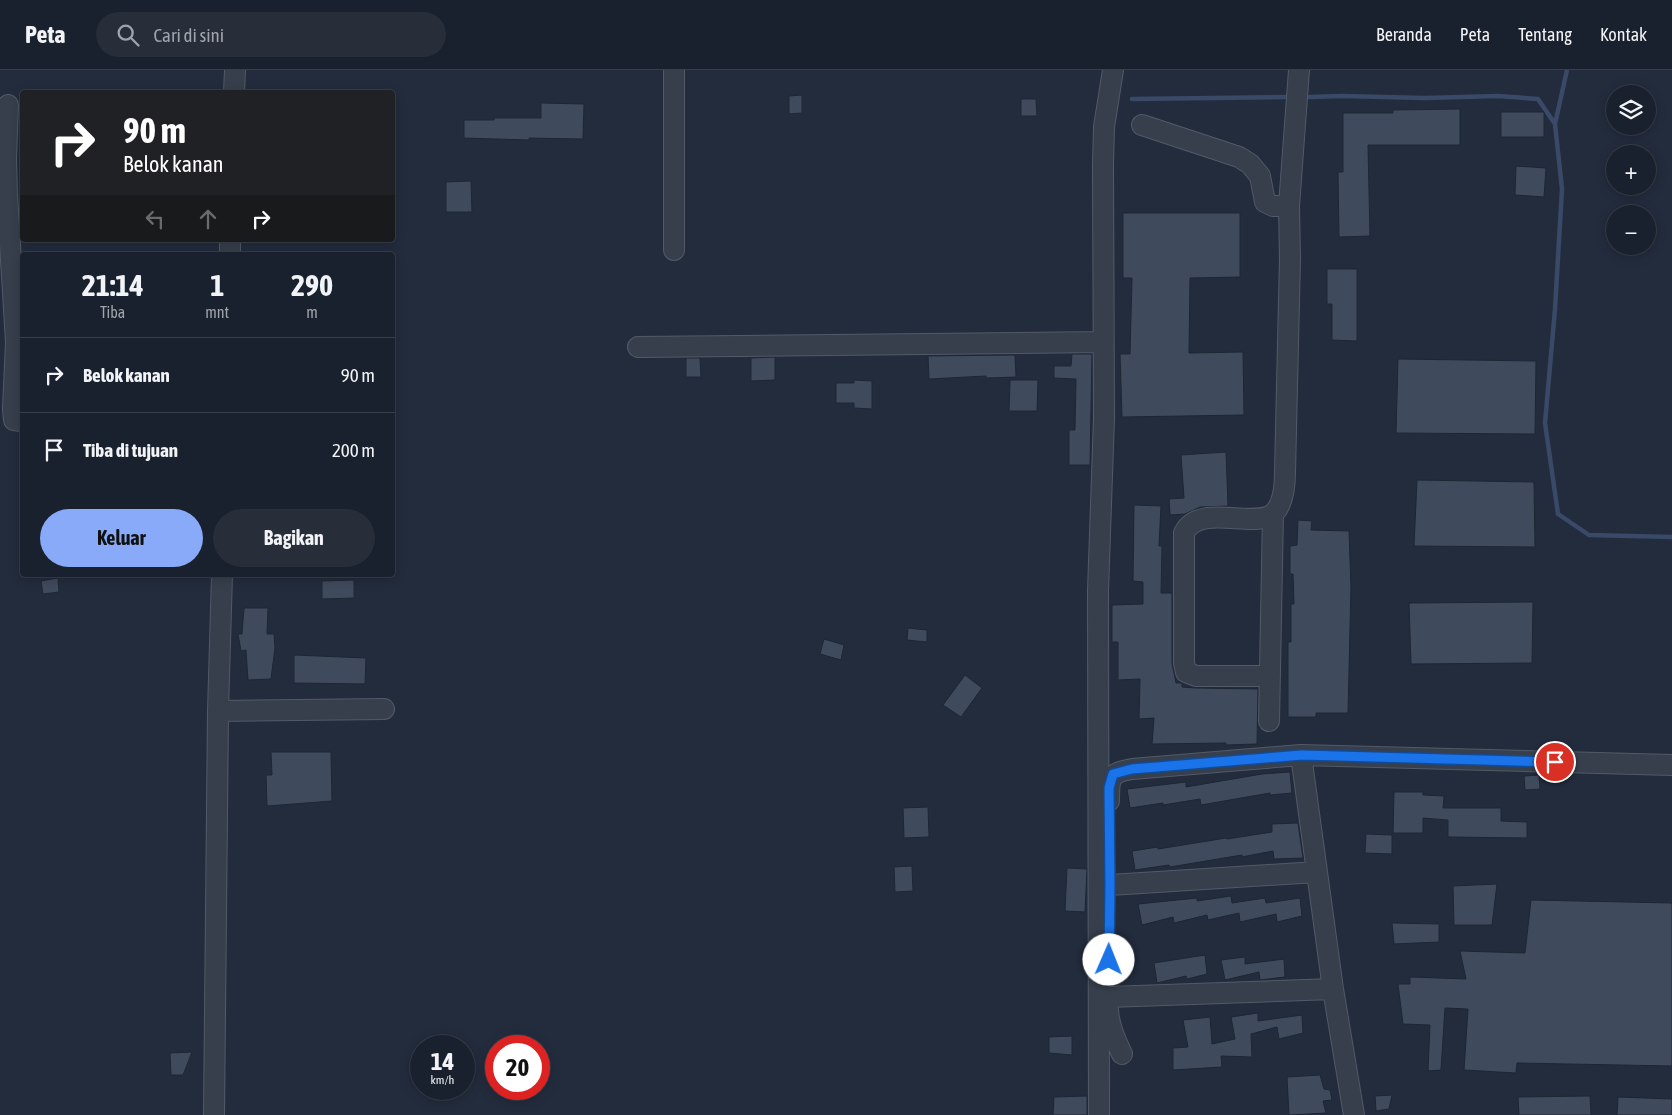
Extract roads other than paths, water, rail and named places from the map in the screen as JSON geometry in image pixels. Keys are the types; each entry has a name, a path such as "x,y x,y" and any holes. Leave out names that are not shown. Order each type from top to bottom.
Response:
{"street":[{"path":"234,90 235,70"},
{"path":"674,70 674,250"},
{"path":"1099,1115 1098,591 1104,418 1104,127 1113,70"},
{"path":"1269,721 1274,514 1281,502 1285,488 1290,258 1289,206 1299,70"},
{"path":"10,105 3,159 4,200 16,342 12,415"},
{"path":"1142,125 1235,155 1250,164 1260,176 1265,202 1274,206 1289,206"},
{"path":"638,347 1103,342"},
{"path":"1270,676 1196,676 1186,672 1184,663 1183,552 1186,528 1196,520 1262,517 1274,514"},
{"path":"214,1115 218,711 222,577"},
{"path":"218,711 384,709"},
{"path":"1302,755 1333,989 1354,1115"},
{"path":"1122,1054 1109,1020 1108,997 1109,788 1113,774 1132,769 1302,755 1672,765"},
{"path":"1110,885 1317,872"},
{"path":"1108,997 1333,989"}],"waterway":[{"path":"1555,124 1567,70"},
{"path":"1309,97 1425,98 1498,96 1538,99 1555,124 1562,189 1555,309 1545,423 1558,514 1589,535 1672,537"},
{"path":"1132,99 1285,97"}]}
